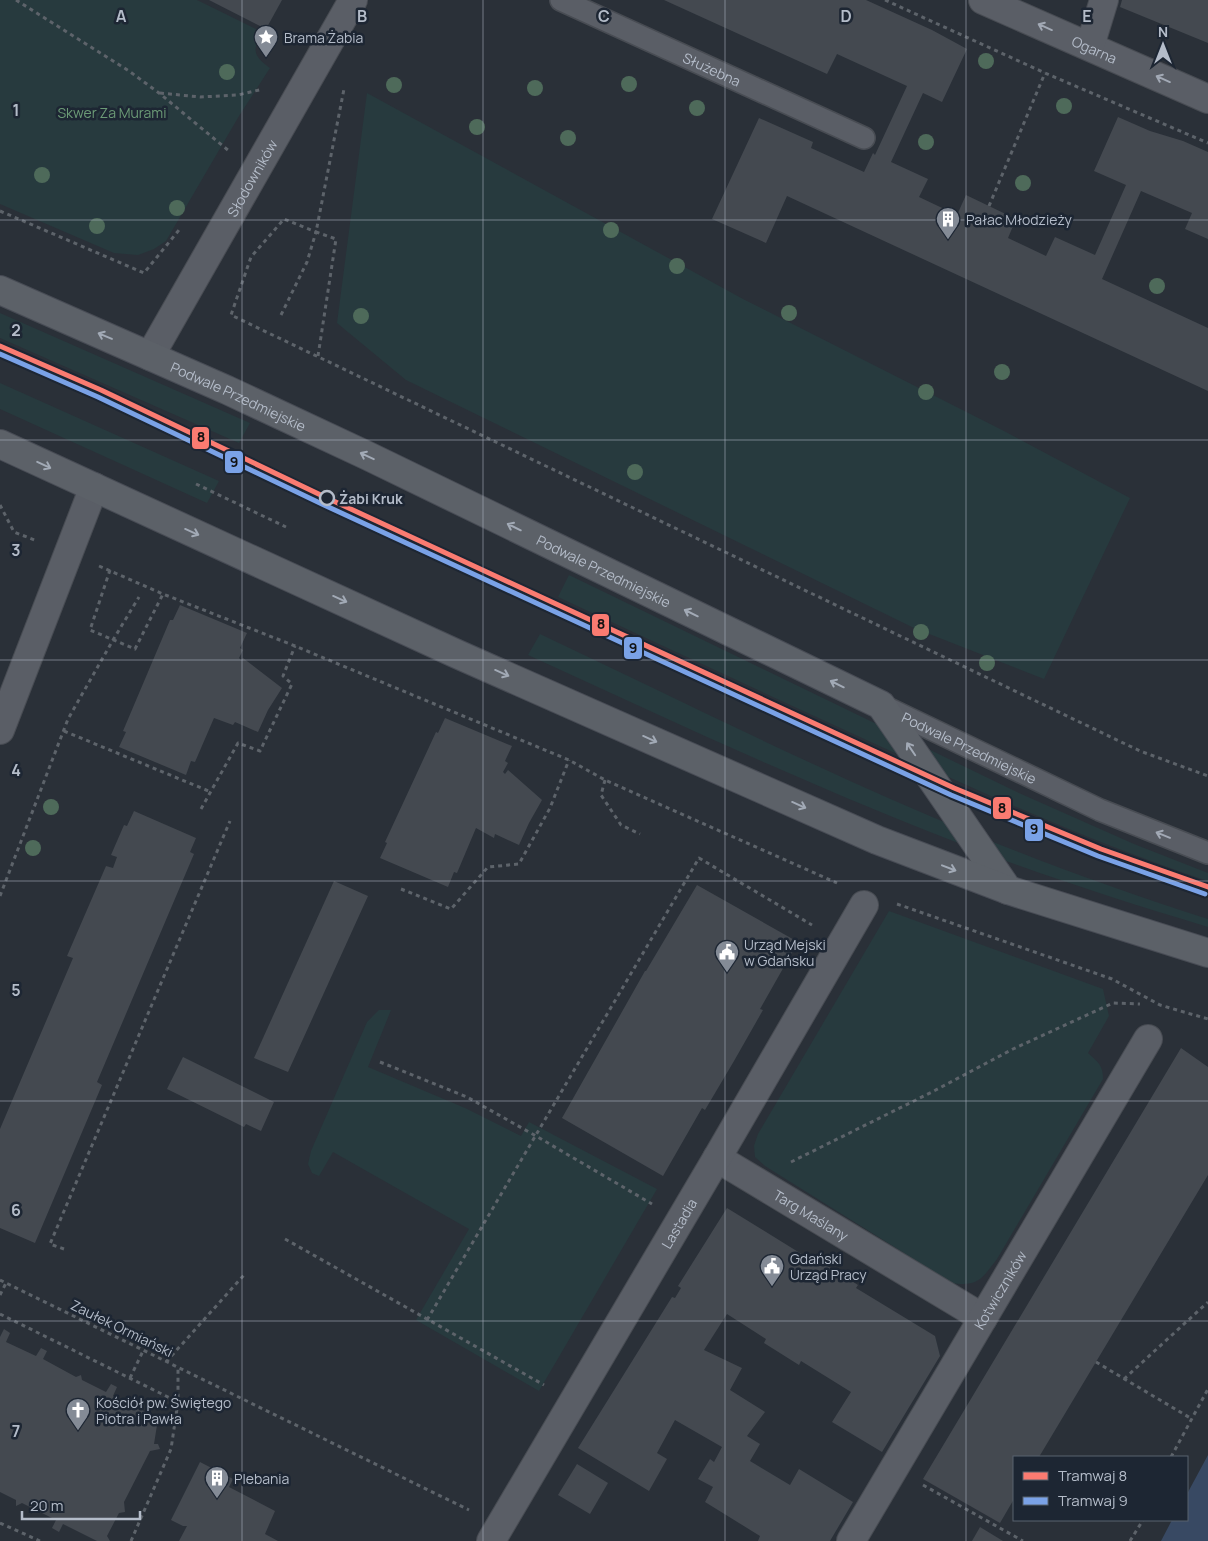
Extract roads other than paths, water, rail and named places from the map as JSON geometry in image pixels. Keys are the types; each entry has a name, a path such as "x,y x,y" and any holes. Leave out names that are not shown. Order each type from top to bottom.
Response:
{"main road":[{"name":"Podwale Przedmiejskie","path":"0,290 150,356 368,456 881,705"},
{"path":"0,444 457,654 877,840 1008,890 1208,953"},
{"path":"881,705 1008,890"}],"street":[{"name":"Ogarna","path":"983,0 1208,99"},
{"path":"1090,46 1104,0"},
{"name":"Słodowników","path":"150,356 218,239 343,3"},
{"path":"0,730 94,487"},
{"name":"Lastadia","path":"496,1533 864,905"},
{"name":"Kotwiczników","path":"851,1541 1148,1038"},
{"name":"Targ Maślany","path":"717,1158 983,1318"}],"lane":[{"name":"Służebna","path":"561,0 864,138"},
{"name":"Podwale Przedmiejskie","path":"881,705 1100,810 1208,853"}],"water":[{"path":"1208,1455 1208,1541 1161,1541 1171,1521 1188,1521 1188,1492"}],"tram line":[{"name":"8","path":"0,346 101,390 327,498 954,788 1101,849 1208,887"},
{"name":"9","path":"0,354 98,397 324,505 951,795 1098,856 1205,894"}],"place":[{"name":"Brama Żabia","path":"266,58"},
{"name":"Pałac Młodzieży","path":"948,240"},
{"name":"Żabi Kruk","path":"327,498"},
{"name":"Urząd Mejski w Gdańsku","path":"727,973"},
{"name":"Gdański Urząd Pracy","path":"772,1287"},
{"name":"Kościół pw. Świętego Piotra i Pawła","path":"78,1431"},
{"name":"Plebania","path":"217,1499"}],"park label":[{"name":"Skwer Za Murami","path":"112,112"}]}
